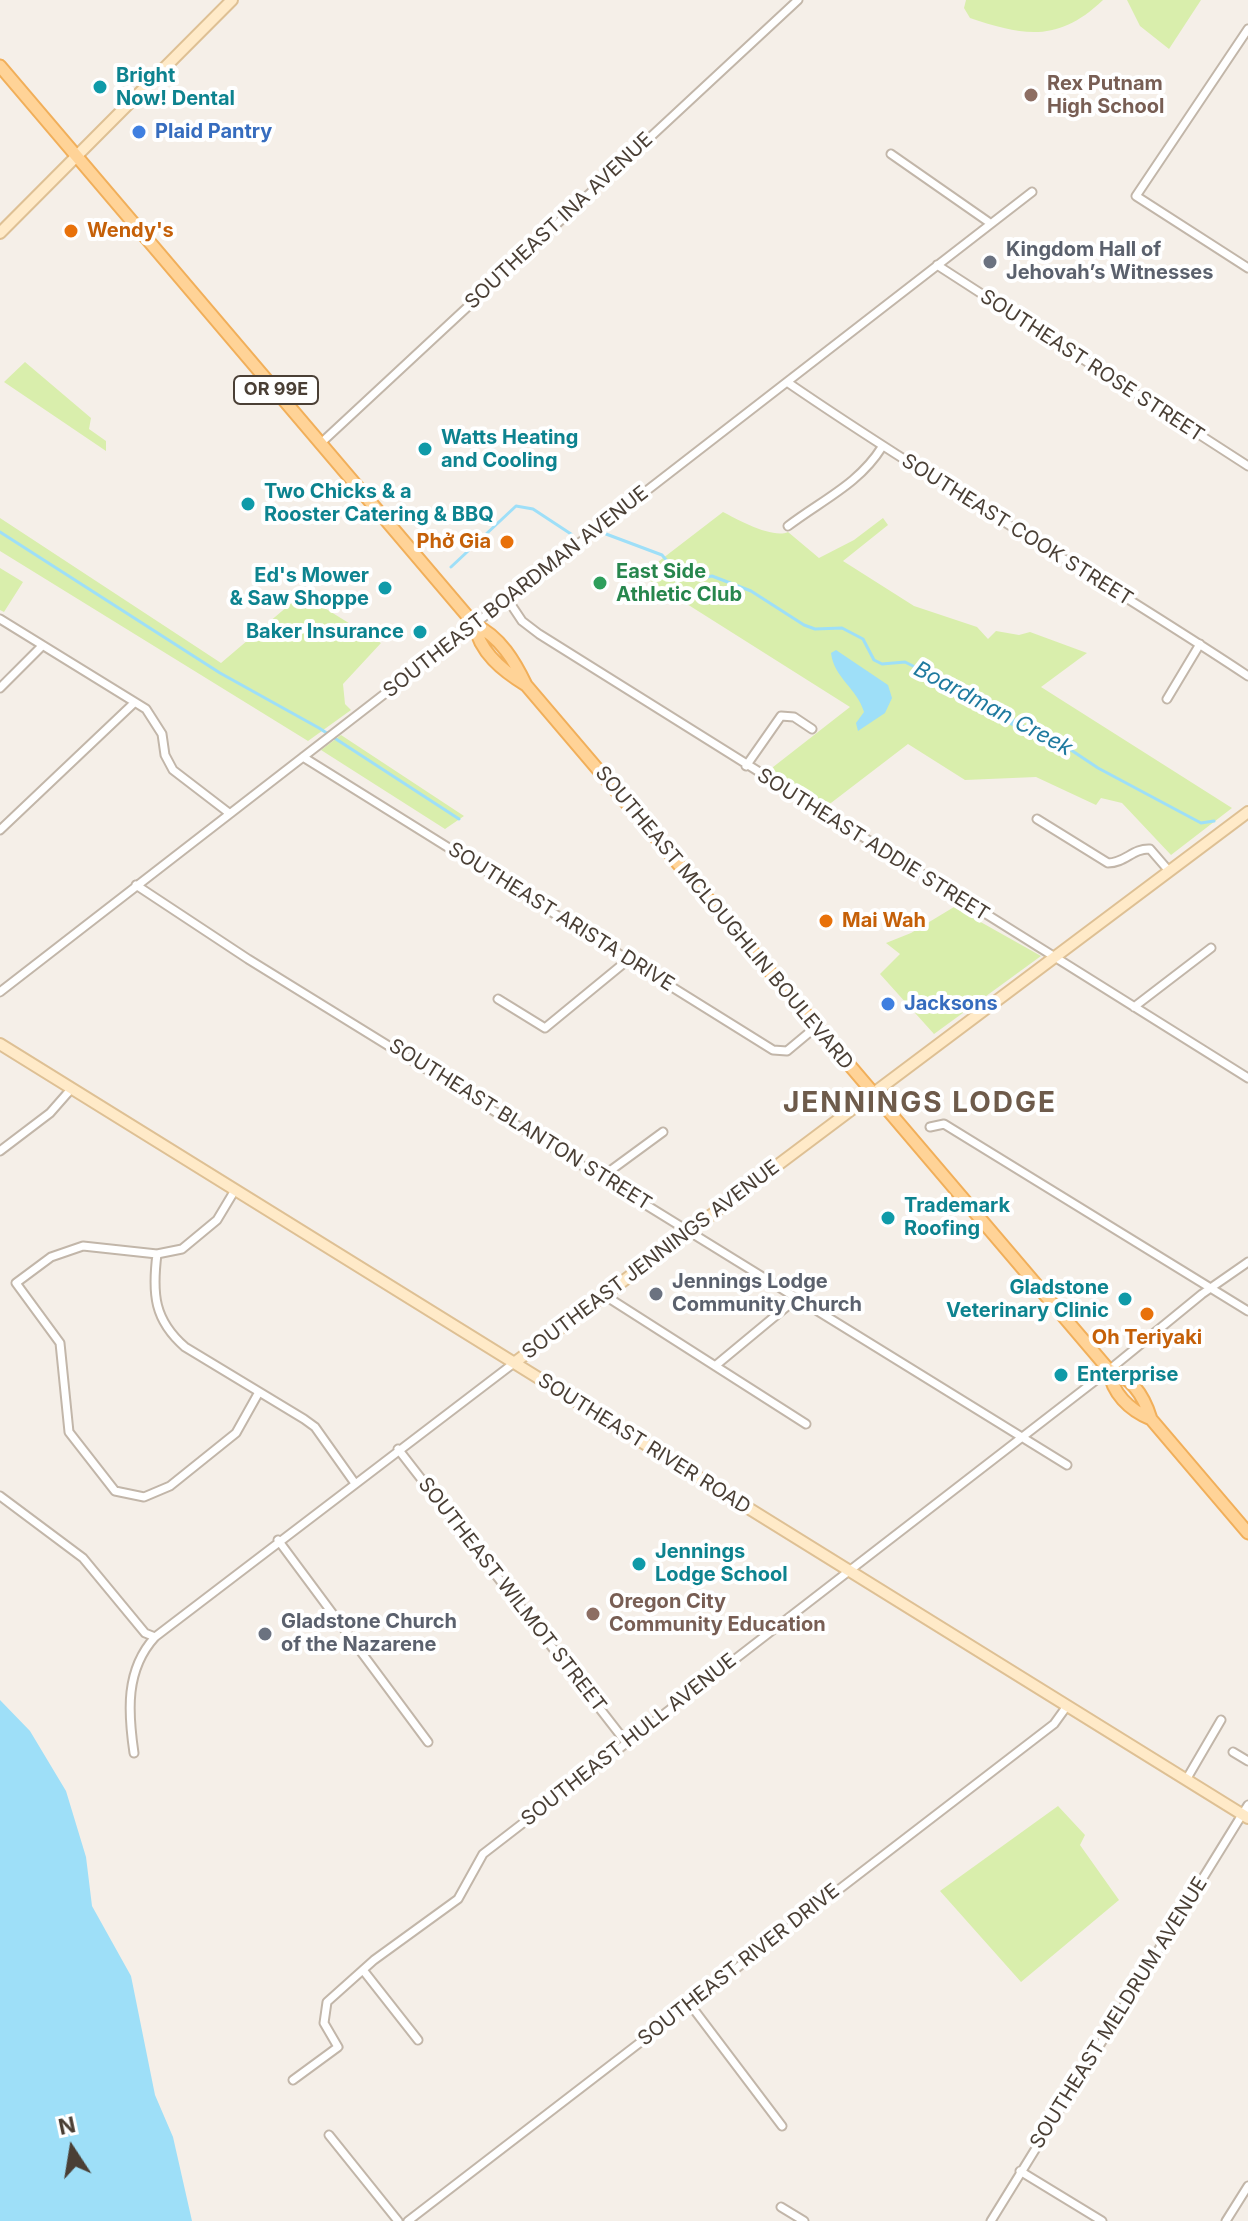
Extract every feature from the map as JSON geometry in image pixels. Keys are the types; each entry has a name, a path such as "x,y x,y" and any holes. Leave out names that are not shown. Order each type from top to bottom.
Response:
{"main road":[{"name":"SOUTHEAST MCLOUGHLIN BOULEVARD","path":"0,66 475,625 489,631 515,663 526,685 1109,1370 1111,1385 1134,1412 1151,1419 1248,1533"}],"street":[{"path":"0,233 232,0"},
{"name":"SOUTHEAST INA AVENUE","path":"321,443 798,0"},
{"path":"1248,29 1136,196 1248,268"},
{"path":"891,154 990,223"},
{"name":"SOUTHEAST BOARDMAN AVENUE","path":"0,992 1032,192"},
{"name":"SOUTHEAST ROSE STREET","path":"937,265 1248,466"},
{"name":"SOUTHEAST COOK STREET","path":"787,382 882,447 1248,676"},
{"path":"788,526 823,499 851,484 882,447"},
{"name":"SOUTHEAST ADDIE STREET","path":"508,600 528,627 1248,1078"},
{"path":"0,619 156,720 165,755 173,770 229,813"},
{"path":"1167,699 1200,644"},
{"path":"0,688 42,646"},
{"path":"0,830 134,703"},
{"path":"746,766 781,716 794,717 812,729"},
{"name":"SOUTHEAST ARISTA DRIVE","path":"303,757 777,1052 792,1047 817,1026"},
{"name":"SOUTHEAST JENNINGS AVENUE","path":"134,1753 129,1718 132,1679 144,1648 155,1637 354,1482 1248,812"},
{"path":"1037,819 1108,863 1117,863 1139,849 1150,849 1169,871"},
{"name":"SOUTHEAST BLANTON STREET","path":"136,885 209,934 1067,1465"},
{"path":"1134,1007 1211,948"},
{"path":"498,999 545,1028 629,959"},
{"name":"SOUTHEAST RIVER ROAD","path":"0,1044 1186,1780 1246,1813"},
{"path":"0,1151 50,1113 72,1088"},
{"path":"930,1127 944,1124 1248,1311"},
{"path":"603,1176 663,1132"},
{"path":"235,1190 217,1220 193,1241 169,1253 83,1246 51,1257 16,1283 60,1343 66,1425 115,1491 130,1497 157,1494 226,1442 259,1392"},
{"path":"157,1254 154,1294 160,1319 170,1334 315,1427 354,1482"},
{"name":"SOUTHEAST HULL AVENUE","path":"293,2080 338,2047 326,2030 324,2009 363,1970 458,1899 483,1854 625,1741 1109,1370 1211,1287 1248,1262"},
{"path":"604,1295 806,1424"},
{"path":"715,1366 797,1298"},
{"name":"SOUTHEAST WILMOT STREET","path":"398,1449 625,1741"},
{"path":"0,1496 83,1558 145,1633 155,1637"},
{"path":"278,1540 428,1742"},
{"name":"SOUTHEAST RIVER DRIVE","path":"408,2221 1054,1724 1067,1706"},
{"path":"1186,1780 1221,1720"},
{"path":"1233,1752 1248,1761"},
{"name":"SOUTHEAST MELDRUM AVENUE","path":"991,2221 1246,1813"},
{"path":"363,1970 418,2040"},
{"path":"689,2003 782,2126"},
{"path":"329,2135 398,2221"},
{"path":"1020,2171 1102,2221"},
{"path":"1226,2221 1248,2186"},
{"path":"781,2207 804,2221"}],"green space":[{"path":"966,0 1103,0 1071,23 1040,32 1024,32 970,18 964,8"},
{"path":"1127,0 1201,0 1169,49 1140,26"},
{"path":"25,362 91,418 89,429 106,441 106,451 4,382"},
{"path":"723,512 765,531 788,532 819,558 854,540 883,518 888,525 843,561 914,606 977,627 988,639 996,631 1019,635 1030,632 1087,653 1041,687 1232,808 1171,855 1122,803 1101,798 1096,805 1036,777 965,780 908,744 827,806 768,771 850,707 641,575"},
{"path":"0,518 221,663 302,594 381,643 343,684 345,704 351,710 308,741 0,551"},
{"path":"0,568 23,582 4,612 0,610"},
{"path":"341,735 464,816 445,829 321,750"},
{"path":"954,907 1041,956 934,1034 880,974 900,954 886,943 911,933"},
{"path":"1058,1806 1085,1835 1080,1845 1119,1900 1021,1982 940,1891"}],"water":[{"path":"836,650 888,685 892,698 885,713 858,731 856,723 864,712 836,669 831,653"},
{"path":"948,683 987,699 1022,724 1015,727 959,700"},
{"path":"0,1700 30,1731 66,1791 86,1857 92,1906 131,1976 155,2095 173,2137 192,2221 0,2221"}],"waterway":[{"name":"Boardman Creek","path":"451,567 516,506 533,509 571,534"},
{"path":"0,532 220,673 319,728 459,819"},
{"name":"Boardman Creek","path":"606,534 662,555 679,575 691,580 712,576 751,591 804,625 815,629 842,628 863,639 874,660 882,664 905,662 949,684"},
{"name":"Boardman Creek","path":"1017,724 1056,740 1098,768 1201,823 1214,821"}],"place":[{"name":"Bright Now! Dental","path":"100,87"},
{"name":"Rex Putnam High School","path":"1031,95"},
{"name":"Plaid Pantry","path":"139,132"},
{"name":"Wendy's","path":"71,231"},
{"name":"Kingdom Hall of Jehovah’s Witnesses","path":"990,262"},
{"name":"Watts Heating and Cooling","path":"425,449"},
{"name":"Two Chicks & a Rooster Catering & BBQ","path":"248,504"},
{"name":"Phở Gia","path":"507,542"},
{"name":"East Side Athletic Club","path":"600,583"},
{"name":"Ed's Mower & Saw Shoppe","path":"385,588"},
{"name":"Baker Insurance","path":"420,632"},
{"name":"Mai Wah","path":"826,921"},
{"name":"Jacksons","path":"888,1004"},
{"name":"Trademark Roofing","path":"888,1218"},
{"name":"Jennings Lodge Community Church","path":"656,1294"},
{"name":"Gladstone Veterinary Clinic","path":"1125,1299"},
{"name":"Oh Teriyaki","path":"1147,1314"},
{"name":"Enterprise","path":"1061,1375"},
{"name":"Jennings Lodge School","path":"639,1564"},
{"name":"Oregon City Community Education","path":"593,1614"},
{"name":"Gladstone Church of the Nazarene","path":"265,1634"}],"district":[{"name":"JENNINGS LODGE","path":"920,1104"}]}
